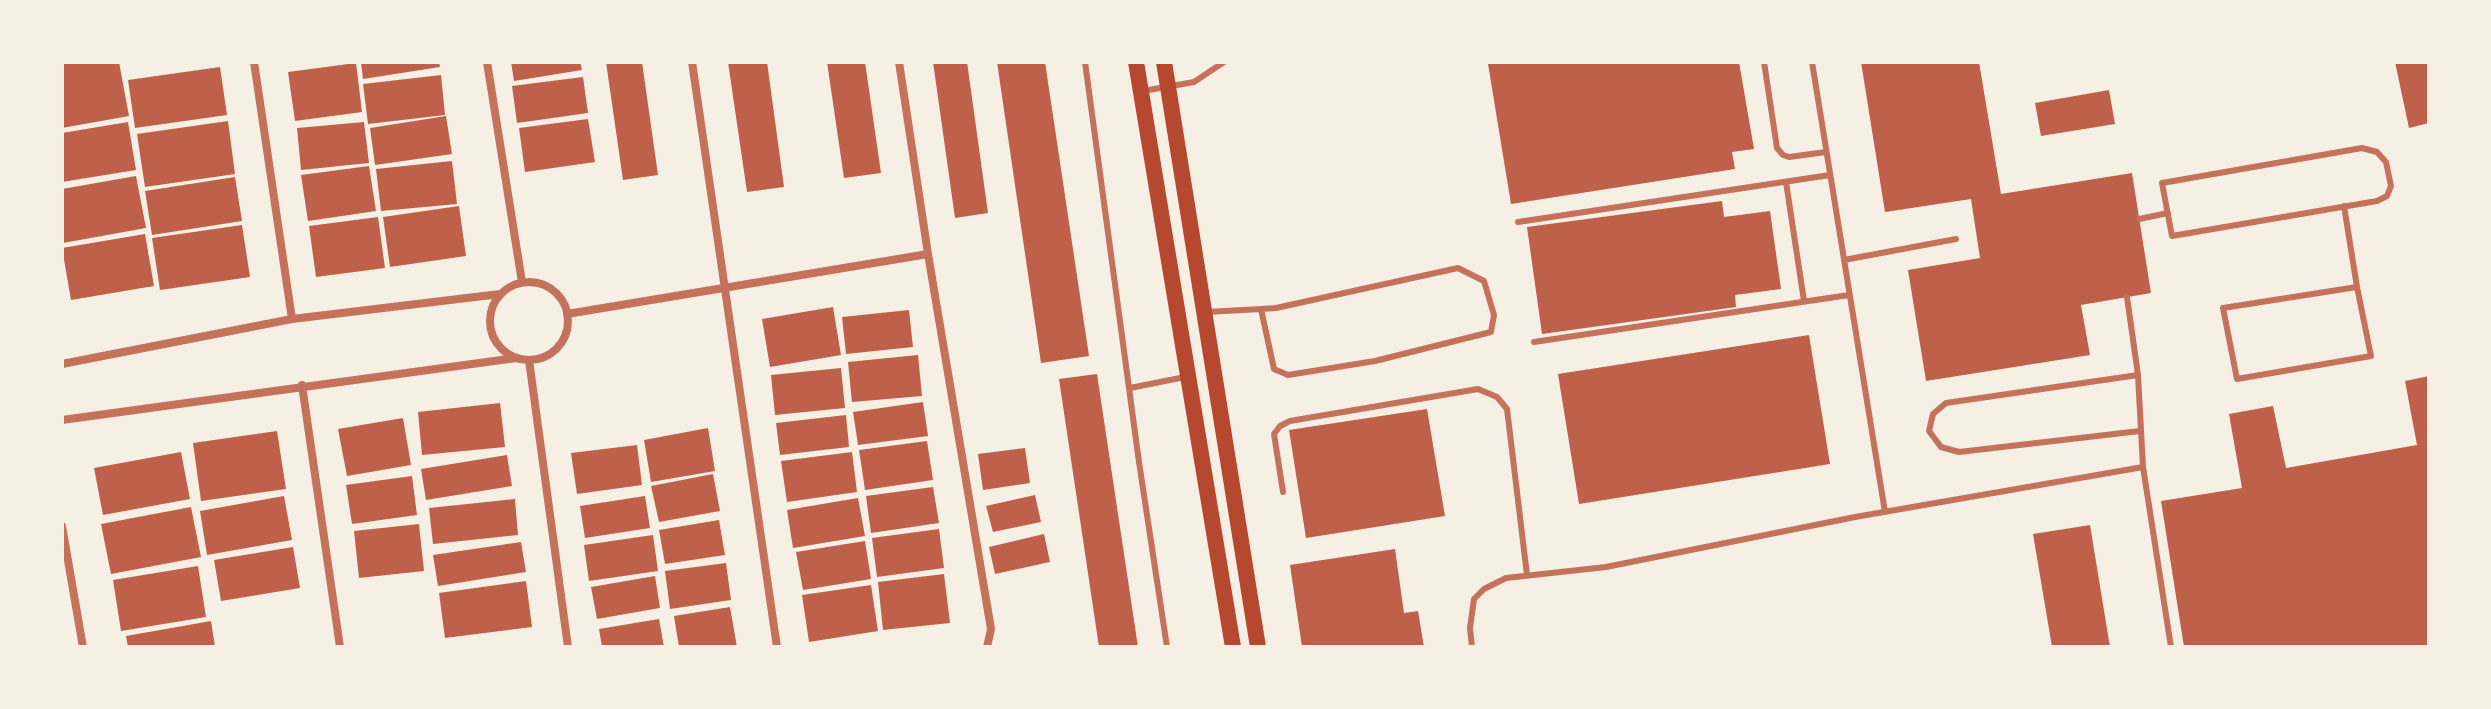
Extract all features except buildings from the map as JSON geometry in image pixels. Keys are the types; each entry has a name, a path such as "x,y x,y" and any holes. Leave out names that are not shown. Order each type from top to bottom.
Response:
{"main road":[{"path":"1136,62 1233,647"},
{"path":"1164,62 1258,647"}],"street":[{"path":"254,62 292,319"},
{"path":"487,62 522,282"},
{"path":"692,62 777,647"},
{"path":"899,62 991,629 987,647"},
{"path":"567,314 928,254"},
{"path":"62,420 302,385 542,357 563,340 567,314 556,292 534,282 510,286 493,304 491,328 496,341 504,351 516,358"},
{"path":"62,364 292,319 500,294"},
{"path":"529,360 568,647"},
{"path":"302,385 340,647"},
{"path":"62,526 83,647"}],"lane":[{"path":"1085,62 1167,647"},
{"path":"1139,91 1194,82 1224,62"},
{"path":"1764,62 1777,148 1789,157 1826,152"},
{"path":"1812,62 1885,512"},
{"path":"2362,148 2377,152 2386,162 2391,186 2387,196 2377,201 2172,236 2168,213 2162,183 2362,148"},
{"path":"1518,222 1830,175"},
{"path":"1786,182 1804,301"},
{"path":"2344,206 2371,356 2237,379 2223,308 2357,287"},
{"path":"2139,219 2168,213"},
{"path":"1844,260 1956,239"},
{"path":"1204,312 1276,308 1458,268 1484,281 1494,315 1491,332 1375,361 1288,375 1274,369 1261,309"},
{"path":"1534,342 1849,295"},
{"path":"2127,297 2138,375 2143,467 2171,647"},
{"path":"2138,375 1946,403 1933,414 1929,431 1941,447 1959,452 2140,431"},
{"path":"1130,388 1187,377"},
{"path":"1283,492 1274,434 1280,426 1290,421 1478,389 1497,397 1507,409 1527,575"},
{"path":"1472,647 1470,628 1474,599 1484,589 1506,578 1606,567 1885,512 2143,467"}]}
